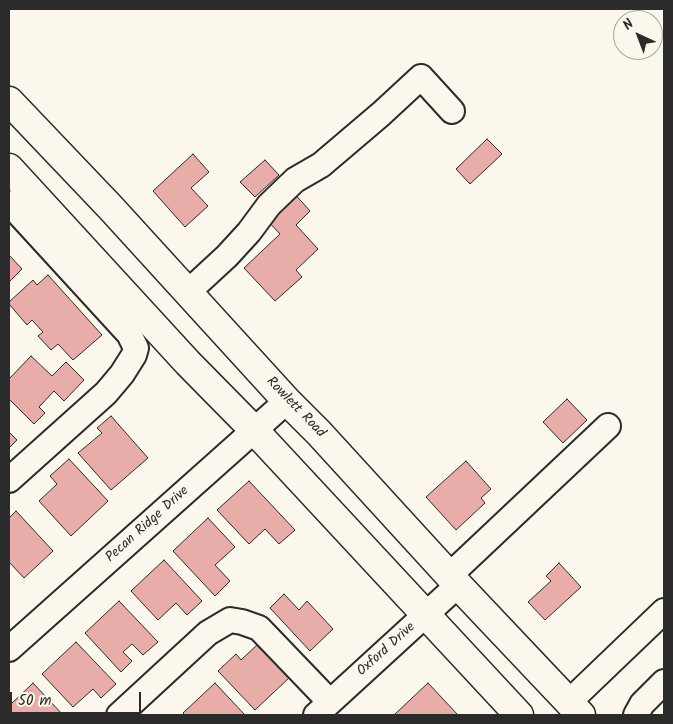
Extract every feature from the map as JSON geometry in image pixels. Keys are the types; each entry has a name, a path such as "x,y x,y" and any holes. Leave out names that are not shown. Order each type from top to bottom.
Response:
{"main road":[{"name":"Rowlett Road","path":"9,101 111,208 287,401 319,433 575,709"},
{"path":"9,168 519,715"}],"street":[{"path":"188,292 227,256 249,232 269,205 295,180 321,165 421,77 452,111"},
{"path":"9,203 129,334 136,348 134,356 106,393 9,480"},
{"name":"Pecan Ridge Drive","path":"9,649 287,401"},
{"name":"Oxford Drive","path":"323,709 426,615 454,580 608,426"},
{"path":"575,709 664,611"},
{"path":"120,715 208,633 230,620 259,628 323,709"},
{"path":"636,715 642,704 664,682"}],"building":[{"path":"487,139 502,154 470,184 456,169"},
{"path":"193,154 209,172 191,188 208,206 185,227 153,191"},
{"path":"265,160 279,175 255,197 240,182"},
{"path":"293,192 310,211 296,225 318,249 296,270 302,277 275,301 244,268 280,234 265,218"},
{"path":"9,255 22,269 9,282"},
{"path":"48,275 102,335 73,360 58,344 51,350 38,336 43,332 32,320 27,325 9,304 33,280 37,285"},
{"path":"31,356 52,376 66,362 84,380 64,401 54,391 39,407 45,413 34,424 9,399 9,379"},
{"path":"567,399 587,420 563,443 543,422"},
{"path":"111,416 148,458 111,490 78,453 102,433 97,428"},
{"path":"9,432 17,440 9,448"},
{"path":"69,459 108,501 71,536 39,501 57,484 50,476"},
{"path":"466,461 491,489 481,498 485,503 456,530 426,497"},
{"path":"249,481 295,530 279,544 265,529 249,544 217,510"},
{"path":"16,511 53,551 24,578 9,562 9,518"},
{"path":"208,518 235,547 215,565 230,581 215,596 173,551"},
{"path":"164,560 202,601 187,615 176,603 158,620 131,591"},
{"path":"559,563 581,587 545,620 528,602 551,581 546,576"},
{"path":"284,594 299,610 307,601 333,629 310,651 270,608"},
{"path":"119,601 158,642 143,655 132,644 123,652 132,661 121,672 85,633"},
{"path":"76,642 116,684 101,698 93,689 73,707 42,674"},
{"path":"258,644 290,677 255,710 218,671 236,654 241,660"},
{"path":"33,683 63,715 9,715 9,706"},
{"path":"215,683 245,715 185,715 183,713"},
{"path":"428,683 458,715 394,715"}]}
